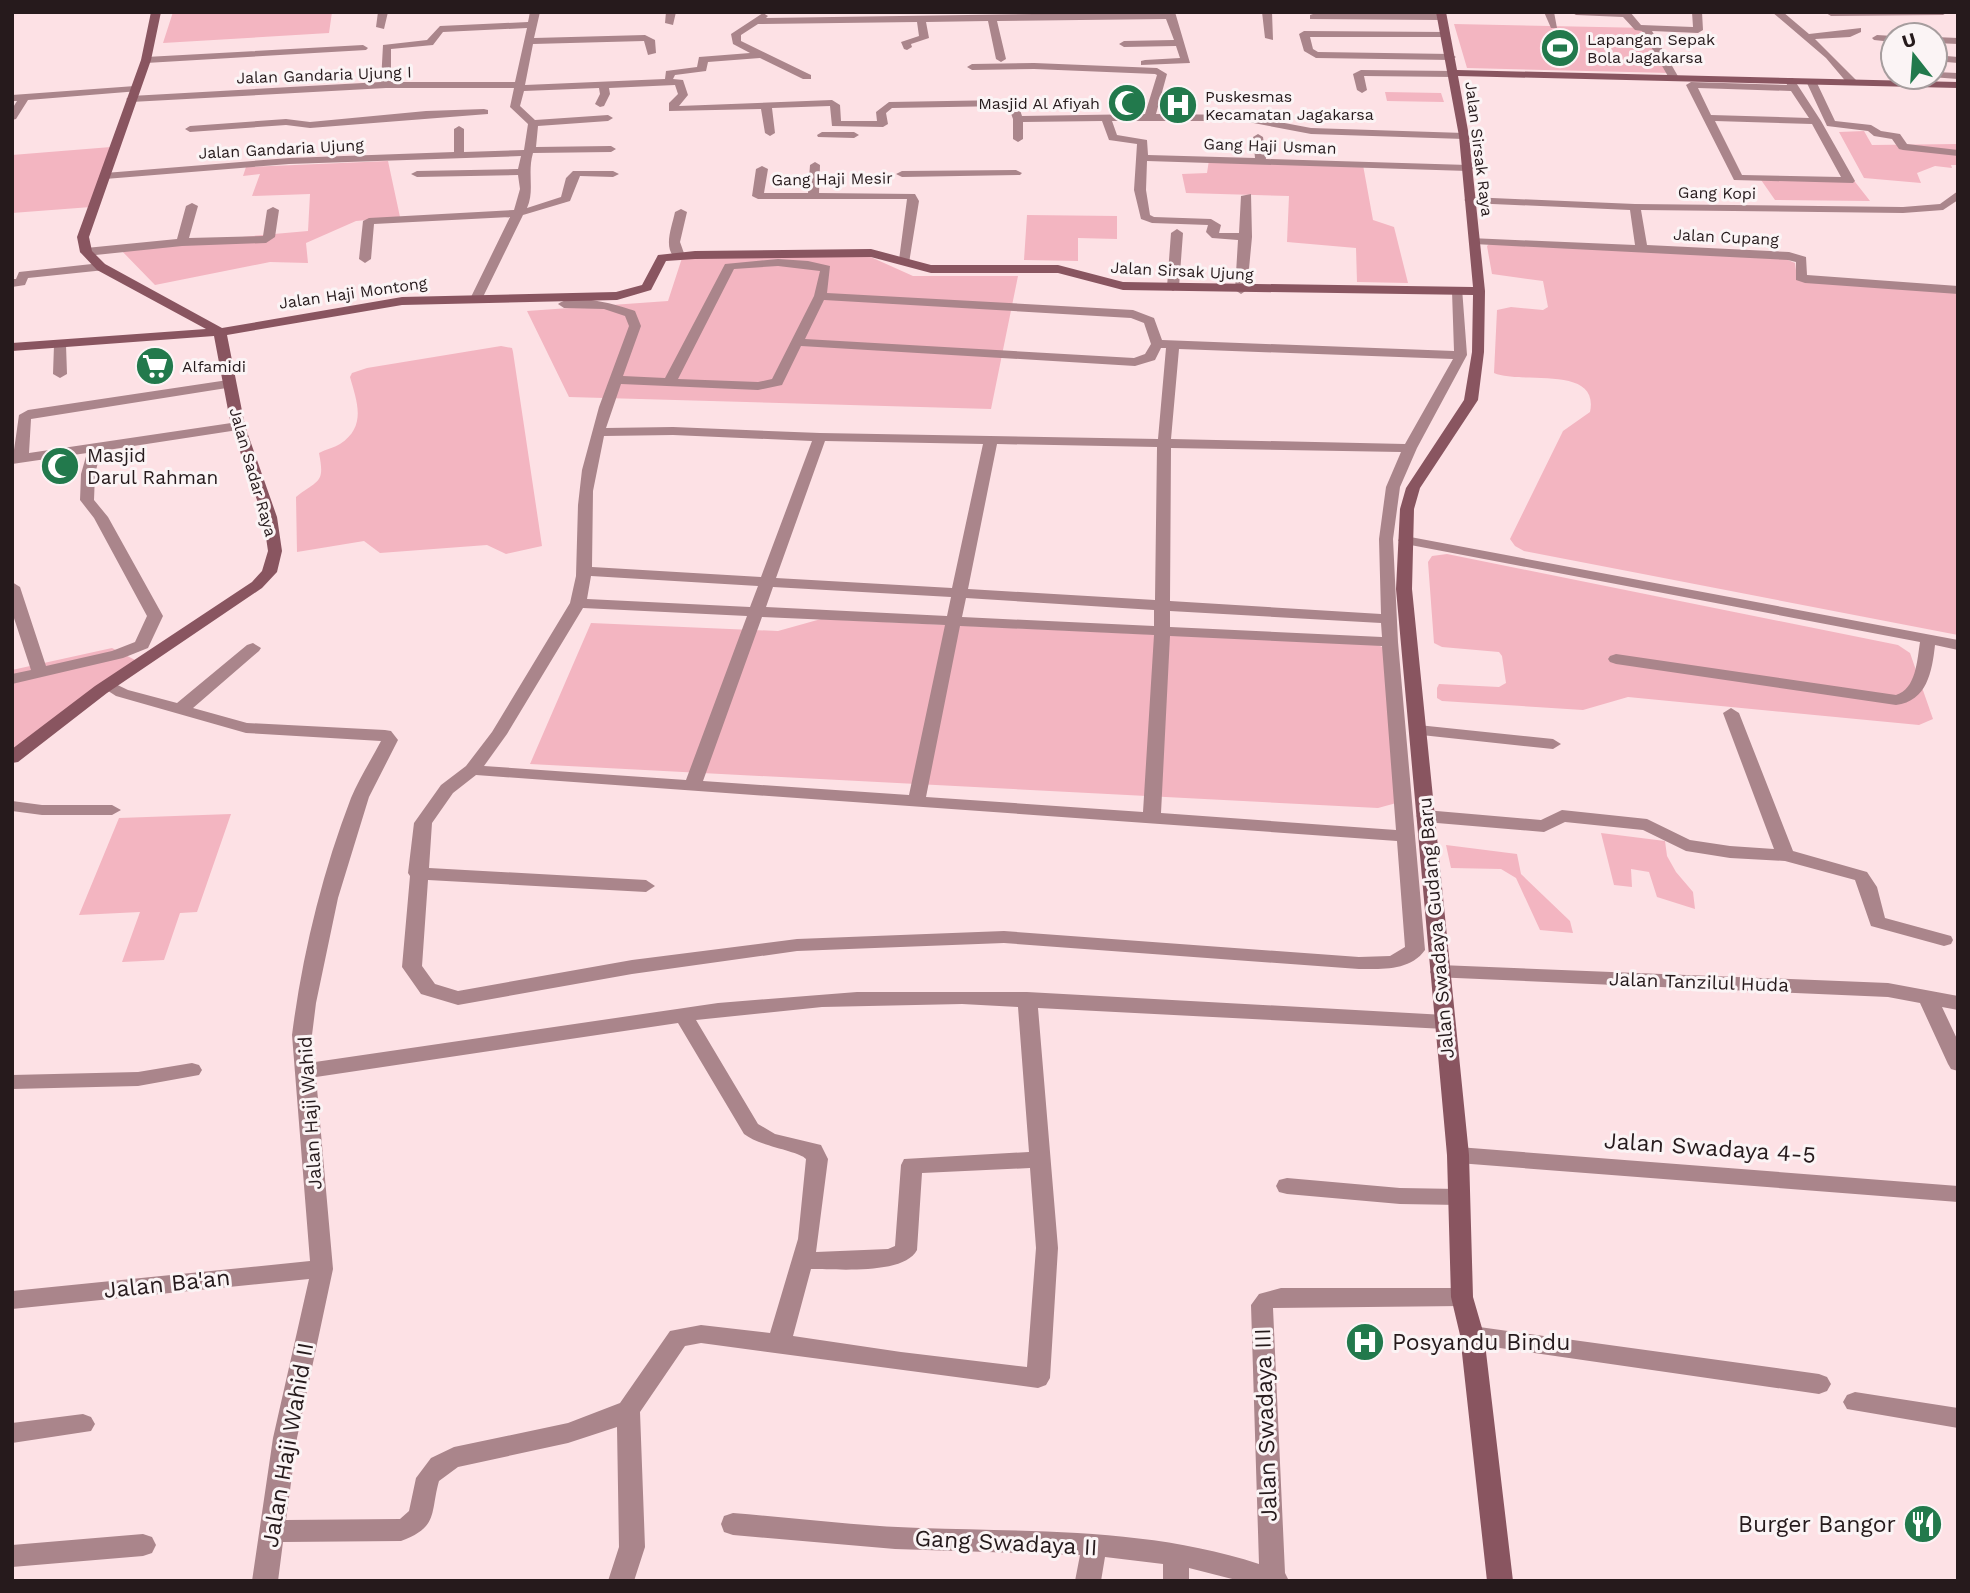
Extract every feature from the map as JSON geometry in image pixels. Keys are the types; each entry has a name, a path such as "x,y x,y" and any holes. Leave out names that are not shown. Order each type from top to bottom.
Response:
{"street":[{"path":"156,12 146,60 83,237 86,252 101,267 220,332"},
{"path":"381,27 383,12"},
{"path":"535,12 515,110 533,123 608,118"},
{"path":"769,12 736,34 736,42 807,76"},
{"path":"1267,12 1270,38"},
{"path":"1302,12 1305,30"},
{"path":"1549,12 1554,26"},
{"path":"1576,12 1626,14 1635,27 1646,29 1698,30 1697,16 1665,18"},
{"path":"1777,12 1853,82"},
{"path":"1830,13 1943,12"},
{"path":"1806,37 1859,32 1830,13"},
{"path":"750,24 889,16 921,20 957,16 992,19 1170,14 1186,61 1144,62 1146,70"},
{"path":"1312,17 1441,14"},
{"name":"Jalan Sirsak Raya","path":"1441,14 1447,34 1464,136 1479,291"},
{"path":"1118,17 1124,44 1124,60"},
{"path":"992,19 1001,59"},
{"path":"907,47 906,42 924,38 921,20"},
{"path":"386,85 386,47 430,43 440,29 531,25"},
{"path":"1646,29 1674,78"},
{"path":"1447,34 1304,34 1309,51 1316,54 1451,57"},
{"path":"529,41 645,38 650,40 652,53"},
{"path":"1124,44 1179,43"},
{"path":"146,60 363,48"},
{"name":"Jalan Gandaria Ujung I","path":"12,98 297,91 386,85 603,85 669,77 702,69 703,59 761,55"},
{"path":"691,60 675,61 669,77 681,83 683,95 671,107 675,110 832,103 835,105 836,124 860,125 883,124 881,112 886,106 895,104 1005,103 1014,106 1018,119 1018,139"},
{"path":"972,67 1146,70 1162,74 1150,117"},
{"path":"1362,90 1358,75 1361,73 1674,78 1791,84"},
{"path":"1811,81 1831,124 1871,128 1878,134 1896,136 1903,147 1958,153"},
{"path":"1791,84 1816,121 1849,181 1738,178 1691,85 1879,81"},
{"path":"600,104 605,94 603,85"},
{"path":"294,104 297,91"},
{"path":"12,117 25,97"},
{"path":"766,106 770,133"},
{"path":"190,129 289,119 289,125 310,125 426,114 484,112"},
{"path":"1018,119 1191,115 1244,118 1288,129 1311,131 1464,136"},
{"path":"1105,116 1113,138 1143,142 1140,190 1148,219 1211,222 1215,225 1213,232 1216,236 1246,237"},
{"path":"1709,118 1816,121"},
{"path":"477,297 516,214 522,208 526,192 523,172 533,123"},
{"path":"822,135 858,134 860,125"},
{"path":"459,130 459,156"},
{"path":"1258,137 1261,161"},
{"path":"528,151 611,149"},
{"name":"Jalan Gandaria Ujung","path":"105,176 280,161 459,156 528,151"},
{"name":"Gang Haji Usman","path":"1142,158 1468,168"},
{"path":"813,195 815,165"},
{"path":"901,194 902,168 1016,173"},
{"name":"Gang Haji Mesir","path":"762,169 756,195 911,196 913,201 905,260"},
{"path":"417,174 523,172"},
{"path":"365,259 369,221 516,214 562,202 568,196 572,178 577,173 613,174"},
{"name":"Gang Kopi","path":"1470,200 1635,207 1932,209 1948,204 1958,194"},
{"path":"1241,290 1247,196"},
{"path":"182,242 192,206"},
{"path":"1635,207 1641,248"},
{"path":"86,252 182,242 266,239 269,237 273,210"},
{"path":"679,256 674,242 681,212"},
{"path":"1173,287 1177,233"},
{"name":"Jalan Cupang","path":"1474,240 1789,256 1802,260 1800,277 1805,279 1958,290"},
{"name":"Jalan Sirsak Ujung","path":"679,256 857,253 905,260 931,269 1059,270 1114,285 1241,290 1479,291"},
{"name":"Jalan Haji Montong","path":"12,347 220,332 402,300 617,296 631,294 647,287 659,261 679,256"},
{"path":"616,380 747,386 773,383 779,378 794,342 820,296 825,269 821,266 740,264 729,267 670,381"},
{"path":"12,283 21,282 23,275 101,267"},
{"path":"564,304 605,305 625,310 634,317 635,326 594,446 586,489 583,571 578,603 499,734 472,770 447,789 423,823 417,873 412,967 428,989 458,998 632,967 797,945 1004,937 1359,963 1394,962 1415,950 1390,642 1386,539 1393,487 1410,448 1461,355 1458,291"},
{"name":"Jalan Swadaya Gudang Baru","path":"1479,291 1478,352 1474,389 1465,411 1413,488 1406,509 1404,589 1458,1155 1462,1297 1472,1335 1500,1581"},
{"path":"794,342 1135,362 1150,357 1157,344 1150,321 1133,314 820,296"},
{"name":"Jalan Sadar Raya","path":"12,758 46,728 257,585 269,572 275,551 270,517 238,426 220,332"},
{"path":"1157,344 1461,355"},
{"path":"60,345 60,374"},
{"path":"1152,818 1163,605 1164,443 1173,345"},
{"path":"228,384 28,414 24,418 17,459 238,426"},
{"path":"601,432 673,431 820,437 1410,448"},
{"path":"693,785 754,611 820,437"},
{"path":"916,802 991,439"},
{"path":"95,448 88,474 87,500 101,517 155,616 142,645"},
{"path":"1405,540 1958,646"},
{"path":"583,571 1390,619"},
{"path":"12,587 40,673"},
{"path":"578,603 1390,642"},
{"path":"1616,659 1877,699 1902,699 1913,692 1920,677 1928,640"},
{"path":"12,678 117,655 142,645 175,641"},
{"path":"107,685 122,693 181,709 253,648"},
{"name":"Jalan Haji Wahid","path":"181,709 246,728 385,735 390,740 360,797 329,898 306,1003 302,1035 323,1269"},
{"path":"1731,713 1785,855"},
{"path":"1418,730 1553,744"},
{"path":"472,770 1407,836"},
{"path":"12,806 42,810 112,810"},
{"path":"1425,816 1544,826 1562,816 1647,825 1686,845 1730,852 1785,855 1861,876 1869,884 1870,898 1878,922 1944,940"},
{"path":"417,873 646,887"},
{"name":"Jalan Tanzilul Huda","path":"1440,972 1888,990 1958,1003"},
{"path":"305,1070 755,1004 882,996 1027,999 1445,1022"},
{"path":"273,1531 401,1530 415,1526 420,1519 428,1477 437,1466 454,1457 607,1421 628,1410 674,1343 683,1335 701,1334 779,1343 901,1362 1038,1378 1047,1248 1027,999"},
{"path":"1929,999 1958,1064"},
{"path":"683,1015 751,1129 766,1141 814,1151 817,1158 809,1240 779,1343"},
{"path":"12,1082 138,1079 192,1070"},
{"name":"Jalan Swadaya 4-5","path":"1458,1155 1958,1194"},
{"path":"803,1261 892,1258 906,1250 912,1165 1040,1160"},
{"path":"1287,1186 1400,1196 1459,1197"},
{"name":"Jalan Ba'an","path":"12,1300 323,1269"},
{"name":"Jalan Haji Wahid II","path":"265,1581 285,1438 323,1269"},
{"name":"Jalan Swadaya III","path":"1274,1580 1262,1305 1267,1300 1281,1297 1462,1297"},
{"path":"1472,1335 1819,1384"},
{"path":"1856,1402 1958,1418"},
{"path":"621,1581 632,1547 628,1410"},
{"path":"12,1433 83,1424"},
{"name":"Gang Swadaya II","path":"733,1524 914,1538 1094,1547 1176,1555 1232,1566 1274,1580"},
{"path":"12,1556 143,1545"},
{"path":"1088,1581 1094,1547"},
{"path":"1176,1555 1176,1581"}],"shaded area":[{"path":"173,12 332,12 329,33 163,43"},
{"name":"Lapangan Sepak Bola Jagakarsa","path":"1454,24 1649,28 1671,73 1467,68"},
{"path":"1385,92 1441,93 1444,102 1387,101"},
{"path":"1864,131 1872,145 1958,144 1958,165 1951,165 1952,168 1935,166 1917,173 1921,183 1864,178 1839,132"},
{"path":"111,147 91,207 12,213 12,155"},
{"path":"1209,160 1363,165 1373,220 1394,227 1408,283 1357,282 1356,248 1287,242 1289,196 1186,193 1182,174 1207,173"},
{"path":"388,161 400,217 356,221 306,243 308,263 270,262 155,285 119,248 308,231 310,194 252,196 260,174 243,176 246,167"},
{"path":"1759,177 1852,178 1870,201 1775,200"},
{"path":"1027,215 1117,216 1117,239 1078,238 1078,261 1024,260"},
{"path":"1490,243 1781,257 1795,263 1797,278 1958,290 1958,635 1524,551 1515,546 1510,539 1563,431 1590,412 1590,397 1583,387 1571,382 1494,373 1497,310 1511,307 1543,310 1548,307 1543,281 1492,274 1487,246"},
{"path":"864,254 913,276 1018,276 991,409 569,397 527,311 668,301 682,258"},
{"path":"501,346 512,348 513,352 542,546 506,554 487,545 380,553 364,541 297,552 296,497 318,480 321,470 319,453 338,445 348,437 357,421 357,404 350,377 352,373 367,368"},
{"path":"1447,554 1898,645 1910,653 1933,719 1919,725 1628,697 1583,710 1442,701 1437,698 1439,684 1499,687 1506,683 1499,652 1442,647 1434,643 1428,562 1432,556"},
{"path":"821,619 1378,645 1384,648 1400,802 1378,808 530,764 591,623 778,631"},
{"path":"112,648 137,661 12,755 12,670"},
{"path":"231,814 197,912 180,913 164,960 122,962 140,912 79,915 119,818"},
{"path":"1601,833 1665,841 1667,856 1693,892 1695,909 1657,897 1649,872 1631,869 1632,887 1614,885"},
{"path":"1446,845 1517,854 1521,874 1570,921 1573,933 1540,930 1516,878 1501,869 1451,868"}],"place":[{"name":"Lapangan Sepak Bola Jagakarsa","path":"1560,48"},
{"name":"Masjid Al Afiyah","path":"1127,103"},
{"name":"Puskesmas Kecamatan Jagakarsa","path":"1178,105"},
{"name":"Alfamidi","path":"155,366"},
{"name":"Masjid Darul Rahman","path":"60,466"},
{"name":"Posyandu Bindu","path":"1365,1342"},
{"name":"Burger Bangor","path":"1923,1524"}]}
